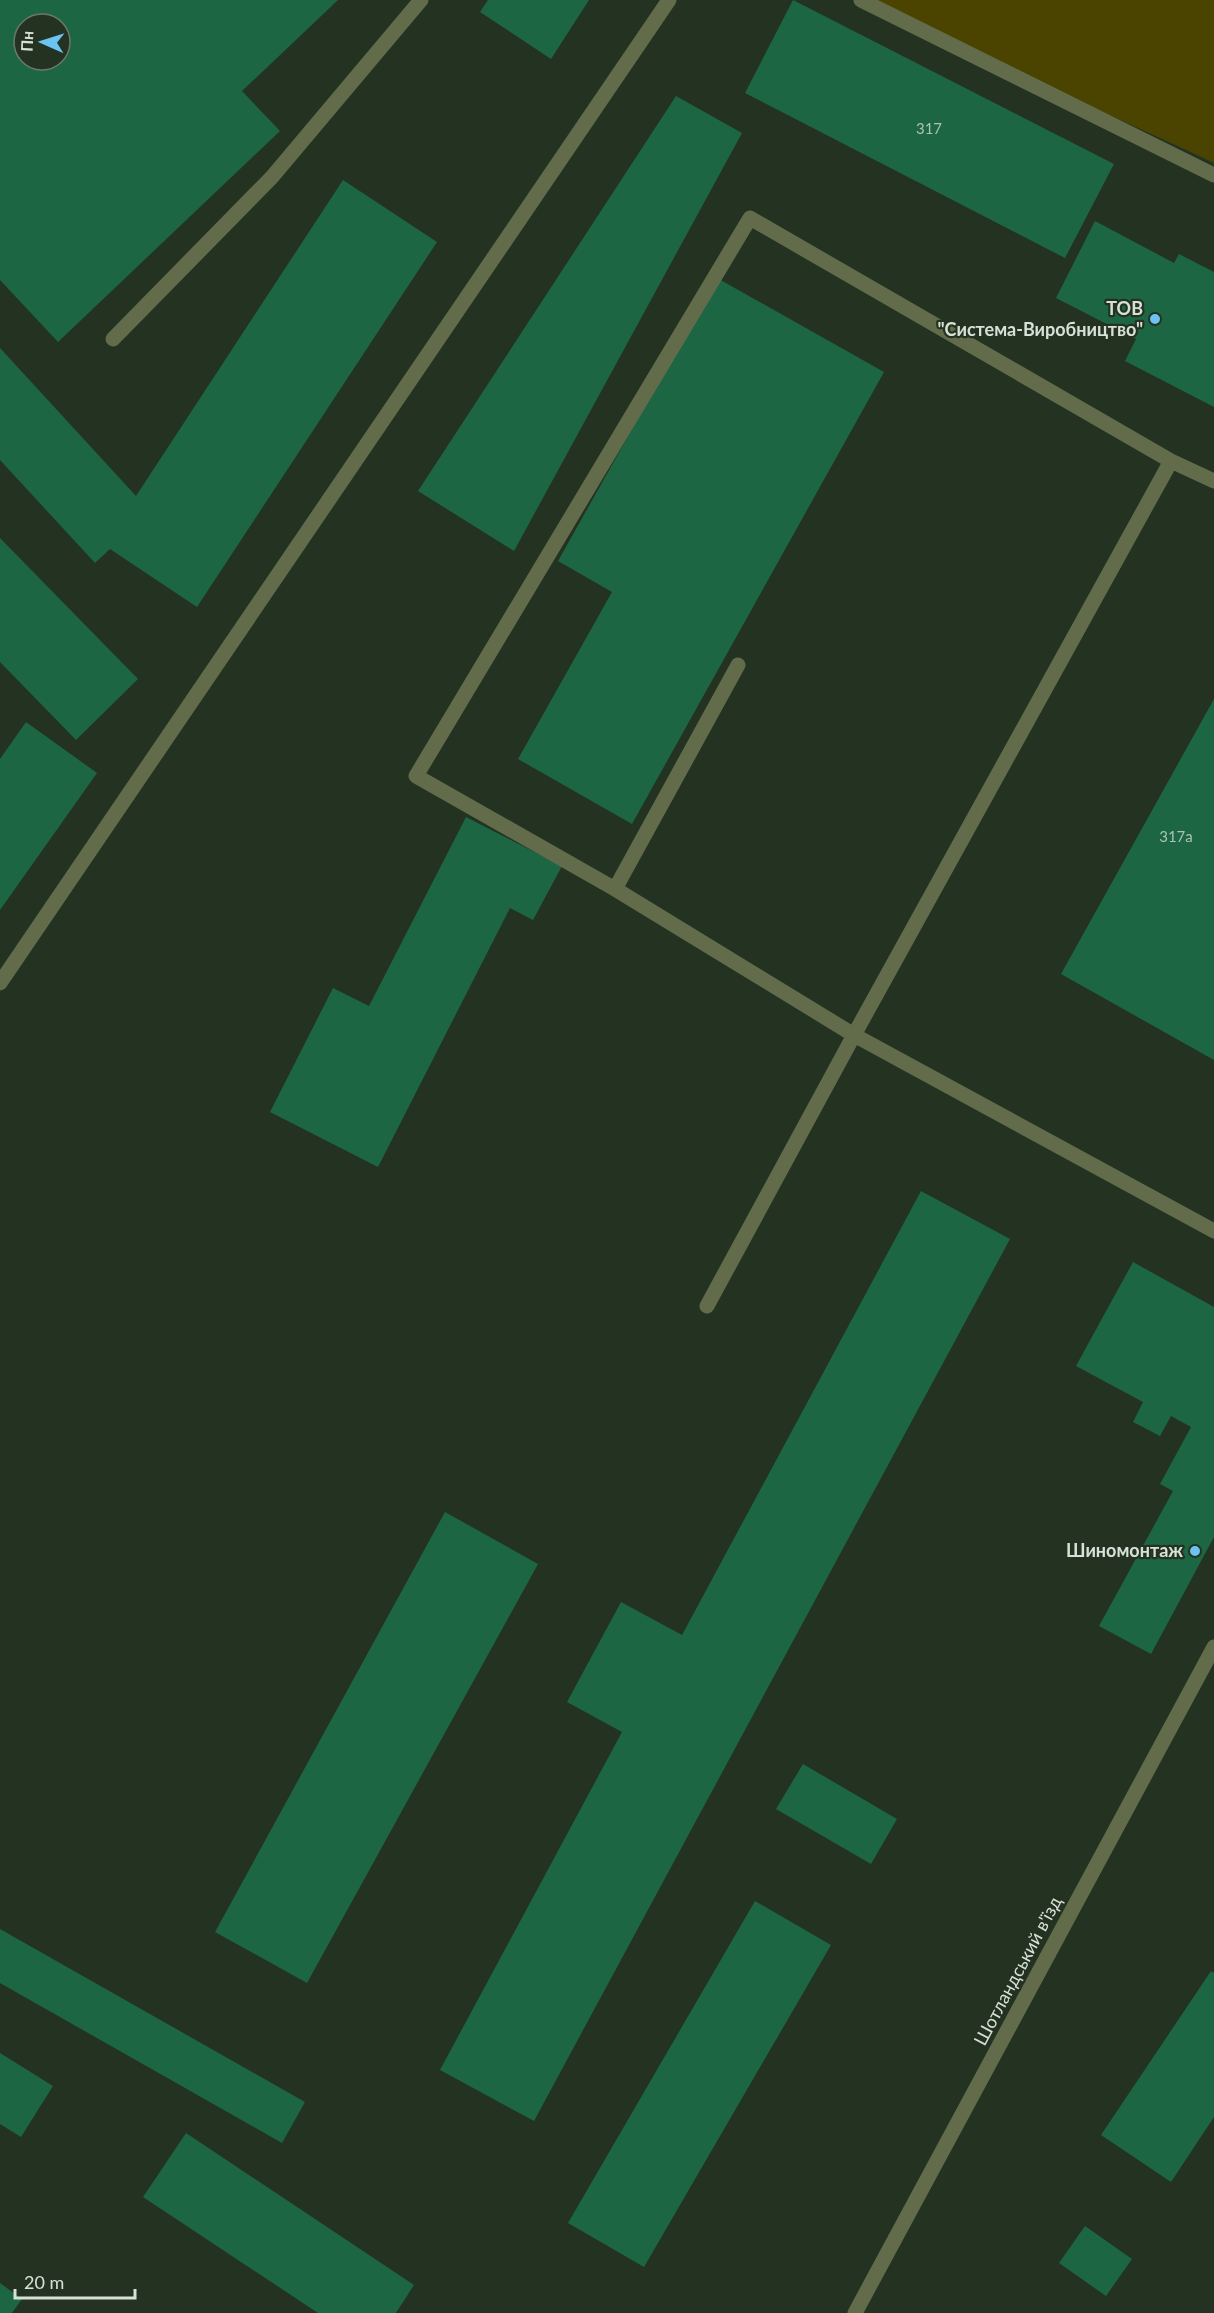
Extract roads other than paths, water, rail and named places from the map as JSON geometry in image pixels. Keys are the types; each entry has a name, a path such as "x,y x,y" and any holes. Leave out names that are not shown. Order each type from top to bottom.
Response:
{"street":[{"path":"113,339 272,177 421,0"},
{"path":"0,983 669,0"},
{"path":"861,0 1214,175"},
{"path":"1214,481 1171,461 750,218 416,776 615,889 854,1035 1214,1231"},
{"path":"707,1306 1171,461"},
{"path":"615,889 738,665"},
{"name":"Шотландський в'їзд","path":"855,2313 1214,1647"}],"place":[{"name":"ТОВ \"Система-Виробництво\"","path":"1155,319"},
{"name":"Шиномонтаж","path":"1195,1551"}]}
